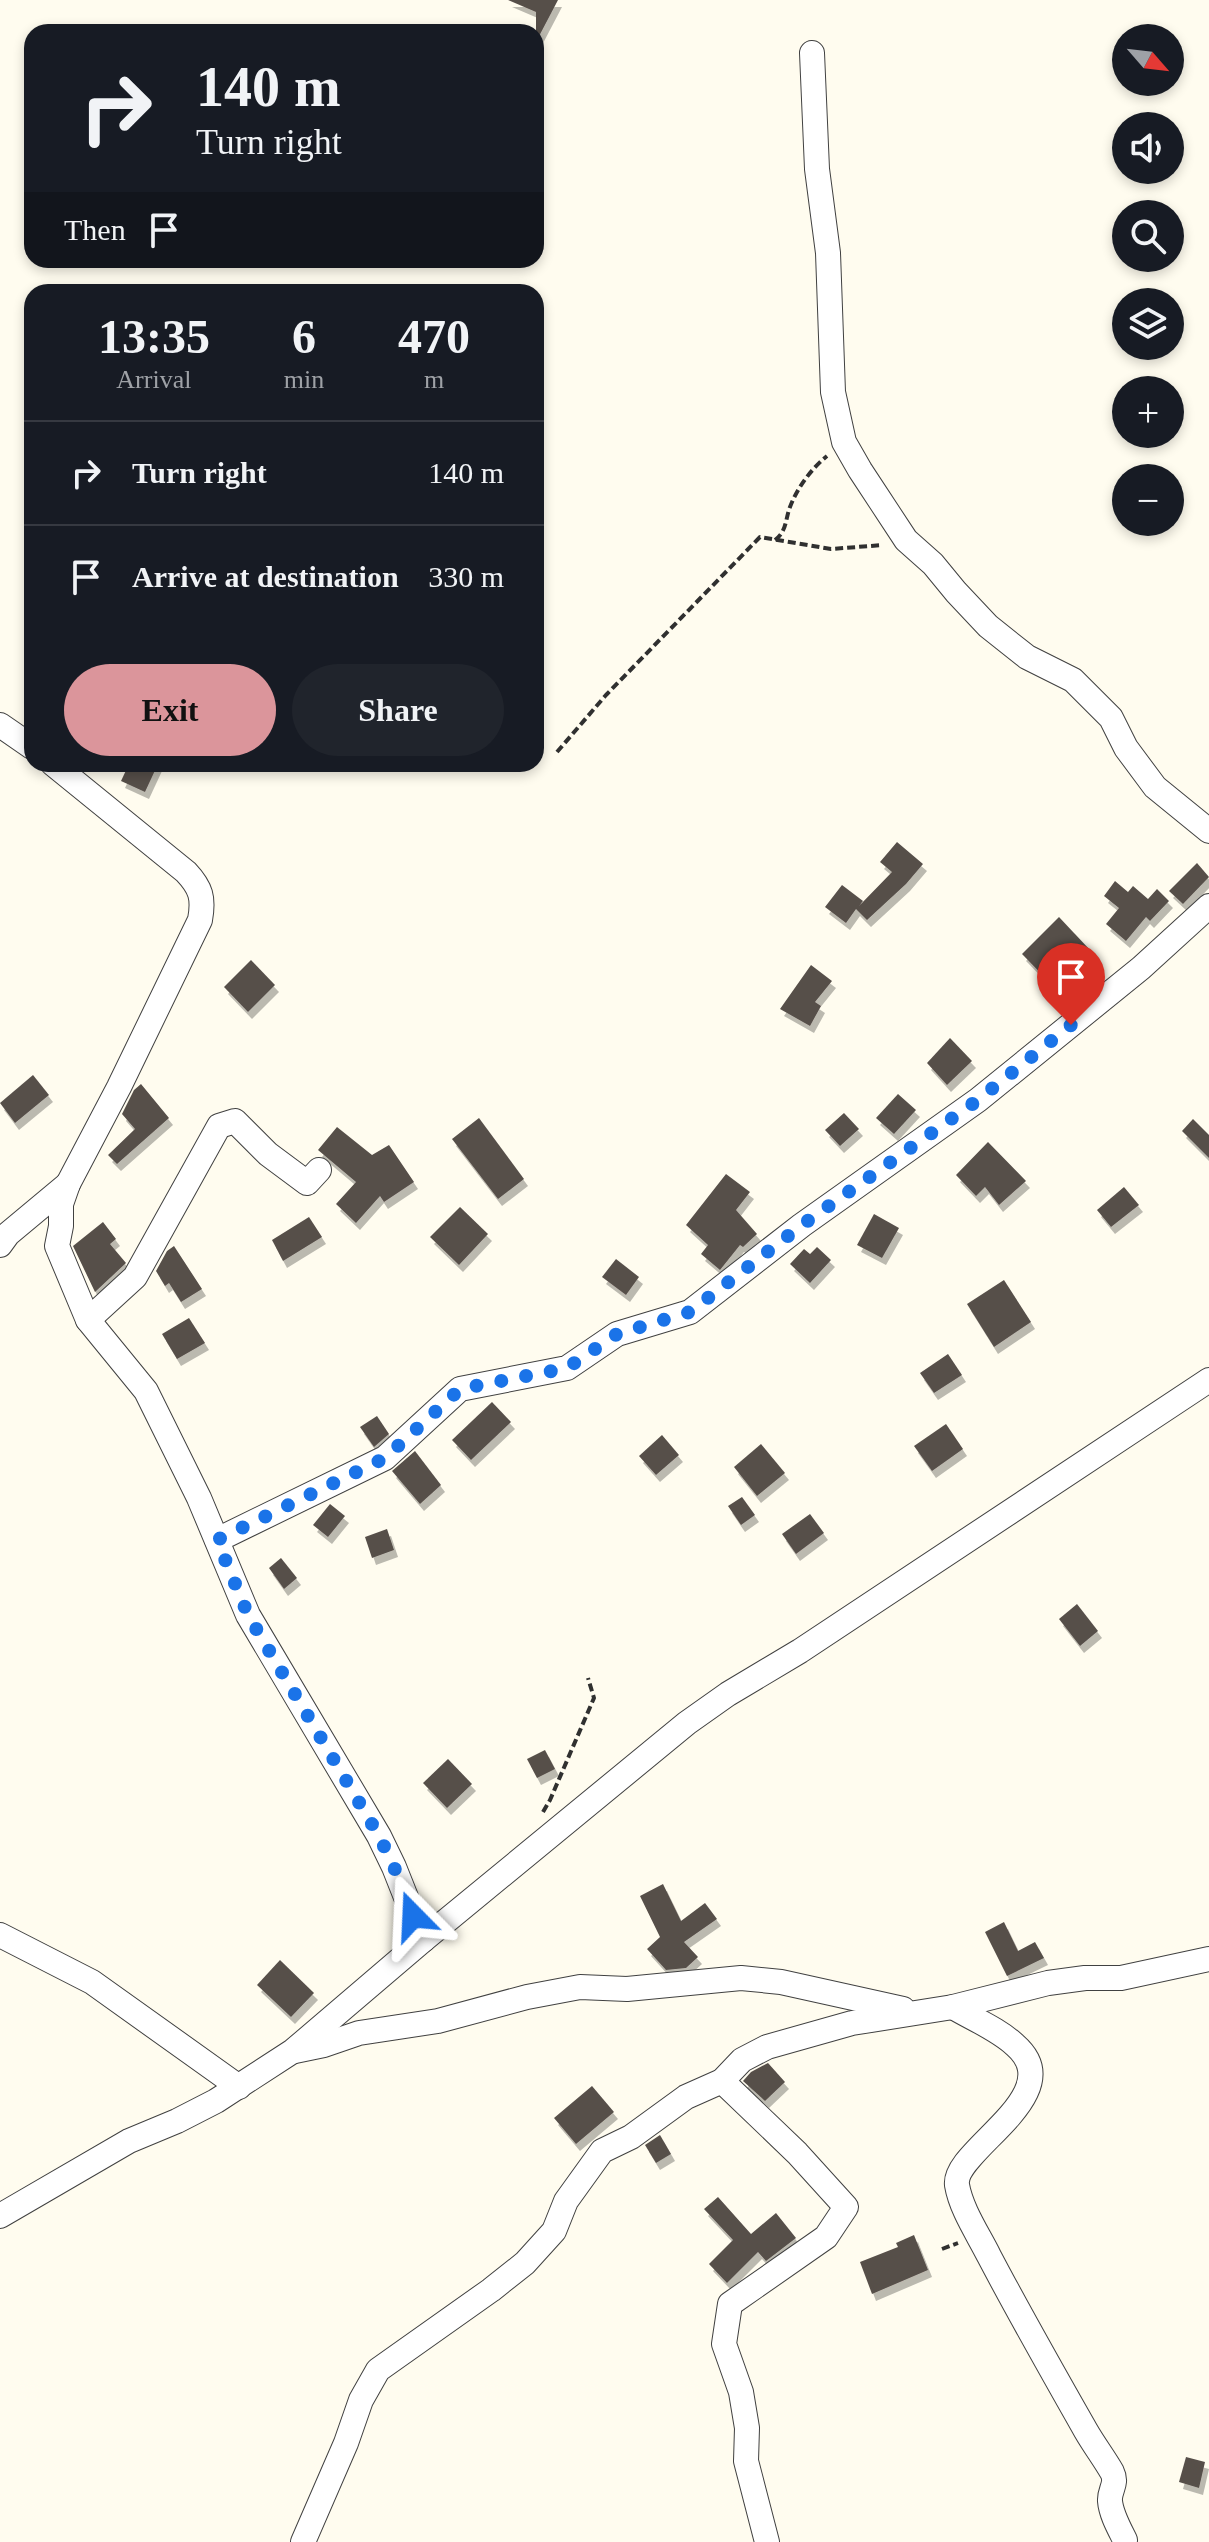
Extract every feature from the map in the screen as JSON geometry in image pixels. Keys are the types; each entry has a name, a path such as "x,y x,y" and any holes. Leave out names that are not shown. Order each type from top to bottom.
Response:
{"street":[{"path":"812,53 817,169 828,253 833,392 844,442 885,509 913,547 933,564 988,626 1027,657 1073,680 1111,718 1126,748 1155,787 1209,831"},
{"path":"0,725 24,742"},
{"path":"63,772 186,872 200,887 203,901 200,920 68,1184 61,1204 57,1246 88,1320 146,1391 186,1471 248,1615 379,1836 423,1940"},
{"path":"217,1540 385,1458 460,1389 567,1368 617,1334 690,1312 802,1225 978,1100 1141,968 1209,906"},
{"path":"88,1320 135,1277 219,1126 235,1121 268,1154 307,1183 319,1170"},
{"path":"0,1245 8,1234 68,1184"},
{"path":"0,2216 129,2141 177,2121 239,2087 293,2051 687,1723 1209,1380"},
{"path":"0,1935 92,1982 239,2087"},
{"path":"303,2542 361,2400 378,2370 525,2263 554,2231 566,2201 602,2151 631,2137 686,2097 722,2081 742,2060 767,2047 852,2023 953,2007 1048,1983 1132,1976 1209,1959"},
{"path":"293,2051 359,2033 438,2021 527,1997 580,1987 627,1989 741,1978 809,1987 918,2013"},
{"path":"953,2007 1015,2044 1030,2069 1023,2098 1002,2126 964,2165 956,2177 957,2187 964,2207 1002,2280 1114,2477 1110,2503 1125,2540"},
{"path":"722,2081 797,2153 846,2207 826,2237 730,2304 724,2344 741,2392 747,2428 746,2461 767,2542"}],"path":[{"path":"775,540 783,533 791,505 815,465 844,442"},
{"path":"557,752 606,695 760,537 831,549 873,545 913,547"},
{"path":"538,1844 537,1820 550,1800 594,1698 588,1678"}],"building":[{"path":"508,0 558,0 544,27 544,24 536,24 536,12"},
{"path":"125,772 154,772 145,792 121,781"},
{"path":"897,842 923,864 867,920 856,909 846,923 825,907 842,885 863,901 859,906 892,872 880,862"},
{"path":"1197,863 1209,877 1183,904 1169,891"},
{"path":"1115,881 1128,892 1133,886 1148,899 1157,889 1169,901 1150,921 1146,917 1126,941 1106,924 1119,908 1104,896"},
{"path":"1059,917 1090,950 1053,986 1022,954"},
{"path":"251,960 275,985 248,1012 224,987"},
{"path":"811,965 832,981 815,1002 821,1006 810,1026 780,1009"},
{"path":"950,1038 972,1061 947,1085 927,1063"},
{"path":"33,1075 49,1095 15,1123 0,1103"},
{"path":"141,1084 169,1118 117,1164 108,1155 135,1129 122,1114 134,1090"},
{"path":"898,1094 916,1110 894,1134 876,1118"},
{"path":"844,1113 859,1129 840,1146 825,1130"},
{"path":"479,1118 524,1179 498,1199 452,1139"},
{"path":"1193,1119 1209,1135 1209,1158 1182,1131"},
{"path":"337,1127 372,1155 389,1145 414,1182 384,1202 380,1196 356,1223 336,1204 356,1182 318,1150"},
{"path":"988,1142 1026,1181 999,1205 985,1187 976,1196 956,1175"},
{"path":"726,1174 750,1192 736,1210 757,1234 743,1247 740,1245 720,1270 701,1254 708,1245 686,1225"},
{"path":"1124,1187 1139,1205 1111,1227 1097,1210"},
{"path":"460,1207 488,1234 459,1265 430,1237"},
{"path":"874,1214 899,1228 882,1258 857,1245"},
{"path":"309,1217 322,1237 283,1261 272,1240"},
{"path":"103,1222 116,1239 110,1244 126,1263 95,1292 73,1246"},
{"path":"174,1246 202,1289 181,1302 169,1283 165,1286 156,1271 167,1251"},
{"path":"817,1247 831,1260 810,1283 790,1264 804,1249 810,1254"},
{"path":"616,1259 639,1277 626,1295 602,1277"},
{"path":"1004,1280 1031,1322 994,1347 967,1304"},
{"path":"189,1318 205,1343 177,1359 162,1334"},
{"path":"948,1354 962,1375 934,1393 920,1373"},
{"path":"492,1402 511,1422 471,1460 452,1440"},
{"path":"377,1416 389,1434 374,1447 360,1427"},
{"path":"946,1424 963,1449 932,1471 914,1446"},
{"path":"662,1435 679,1455 656,1475 639,1456"},
{"path":"761,1444 785,1473 757,1496 734,1467"},
{"path":"415,1451 441,1485 420,1504 392,1471"},
{"path":"742,1497 755,1515 741,1525 728,1506"},
{"path":"330,1504 345,1516 328,1537 313,1525"},
{"path":"810,1514 824,1533 796,1554 782,1534"},
{"path":"387,1529 394,1550 372,1558 365,1537"},
{"path":"281,1558 297,1578 284,1589 269,1568"},
{"path":"1077,1604 1098,1631 1080,1646 1059,1619"},
{"path":"545,1750 555,1769 537,1778 527,1759"},
{"path":"448,1759 472,1784 447,1808 423,1783"},
{"path":"663,1884 681,1921 705,1903 717,1919 684,1942 698,1957 686,1968 666,1970 647,1949 660,1937 640,1896"},
{"path":"1004,1922 1018,1951 1035,1942 1044,1958 1007,1976 985,1932"},
{"path":"280,1960 314,1993 291,2017 257,1985"},
{"path":"768,2063 785,2082 765,2101 743,2081 751,2072"},
{"path":"592,2086 614,2112 576,2144 554,2118"},
{"path":"660,2135 671,2154 656,2163 645,2145"},
{"path":"718,2197 751,2234 776,2213 796,2238 766,2261 758,2252 727,2283 709,2264 733,2240 704,2209"},
{"path":"914,2235 928,2270 872,2294 860,2262 898,2247 896,2243"},
{"path":"1186,2457 1205,2462 1199,2488 1179,2482"}],"route":[{"path":"413,1916 379,1836 248,1615 217,1540 385,1458 460,1389 567,1368 617,1334 690,1312 802,1225 978,1100 1071,1025"}]}
